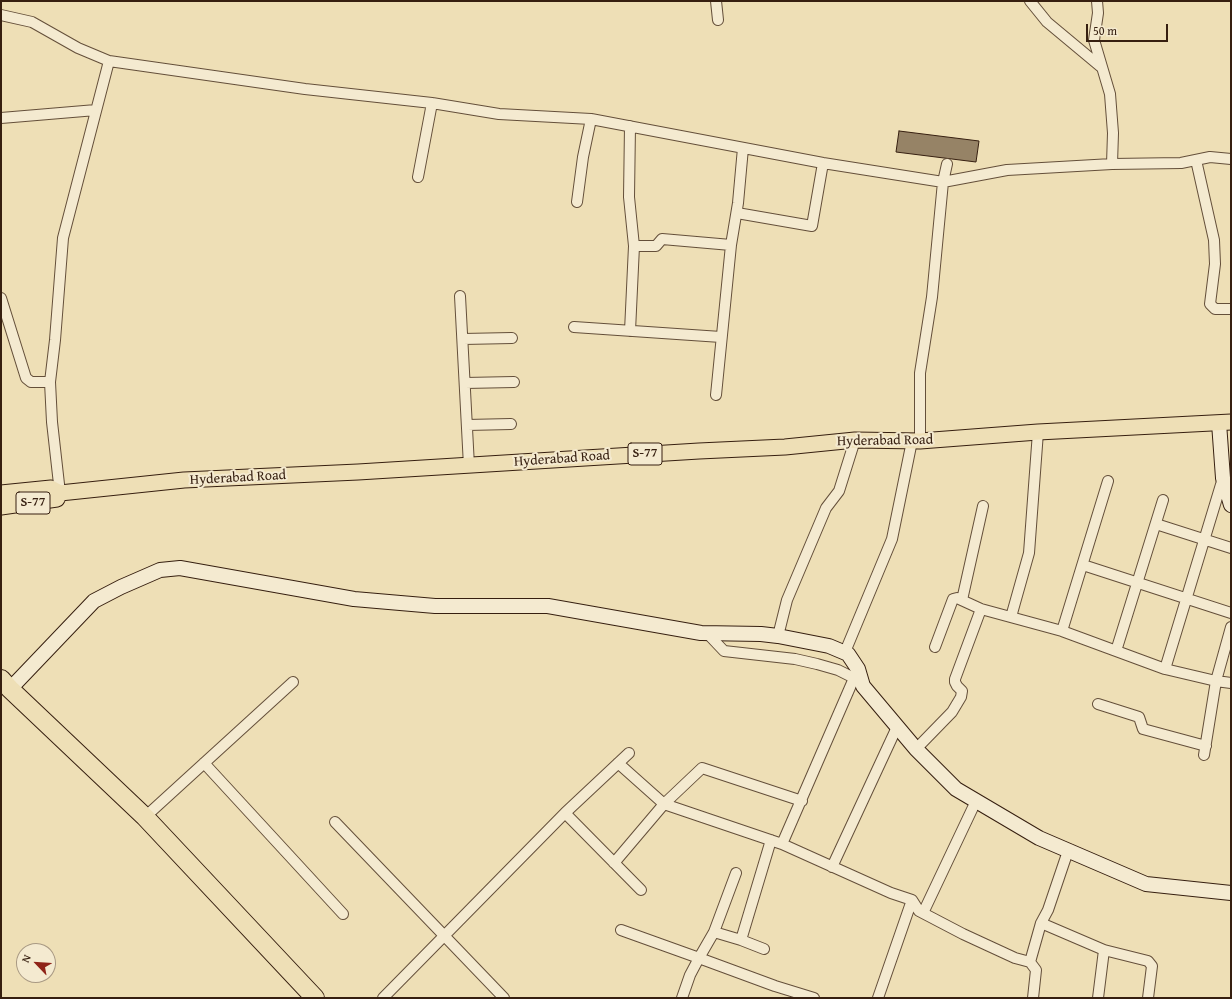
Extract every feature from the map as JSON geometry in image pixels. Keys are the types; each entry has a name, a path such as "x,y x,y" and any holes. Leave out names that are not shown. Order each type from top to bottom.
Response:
{"highway":[{"path":"6,684 145,817 315,998"}],"main road":[{"name":"Hyderabad Road","path":"1,493 51,488 60,493 184,480 469,466 699,451 786,447 855,440 916,441 1038,432 1225,422"},
{"name":"Hyderabad Road","path":"1,507 57,499 60,493"}],"street":[{"path":"716,1 718,20"},
{"path":"1030,1 1047,22 1101,67"},
{"path":"1097,1 1098,13 1094,40 1110,94 1113,133 1112,164"},
{"path":"1,15 32,22 78,48 108,61 305,89 432,103 500,114 591,119 823,163 943,182 1007,170 1112,164 1181,163 1210,157 1231,159"},
{"path":"60,493 52,422 50,382 55,340 63,238 108,61"},
{"path":"418,177 432,103"},
{"path":"1,118 96,110"},
{"path":"577,202 583,157 591,119"},
{"path":"630,126 629,197 634,246 630,331"},
{"path":"716,394 730,246 737,213 743,148"},
{"path":"1196,160 1214,240 1215,264 1210,304 1215,309 1231,309"},
{"path":"737,213 812,226 823,163"},
{"path":"845,652 892,539 916,441 920,373 932,297 943,182 947,164"},
{"path":"634,246 656,246 662,239 730,246"},
{"path":"460,296 469,466"},
{"path":"1,298 26,378 31,382 50,382"},
{"path":"574,327 721,337"},
{"path":"462,339 512,338"},
{"path":"465,384 514,382"},
{"path":"1165,669 1223,478 1225,422"},
{"path":"467,425 511,424"},
{"path":"1011,617 1029,553 1038,432"},
{"path":"778,636 787,600 826,508 839,491 855,440"},
{"path":"1223,478 1231,505"},
{"path":"1062,631 1108,481"},
{"path":"1116,651 1163,500"},
{"path":"962,600 983,506"},
{"path":"1156,524 1231,548"},
{"path":"1083,565 1231,613"},
{"path":"6,684 94,601 160,570 180,568 354,600 435,606 548,606 707,633 760,634 778,636 829,646 848,654 858,677 897,727 916,749 956,789 1039,838 1146,884 1231,893"},
{"path":"934,647 953,599 957,598 981,609 1062,631 1165,669 1231,683"},
{"path":"916,749 952,712 961,697 962,691 954,682 981,609"},
{"path":"1098,704 1139,717 1143,728 1205,751 1216,681 1231,627"},
{"path":"707,633 724,651 795,659 817,664 858,677"},
{"path":"782,844 858,677"},
{"path":"145,817 293,682"},
{"path":"832,867 897,727"},
{"path":"383,998 565,813 629,753"},
{"path":"618,763 664,804 782,844 891,893 912,900 919,911 963,934 1015,958 1030,962 1036,970 1033,998"},
{"path":"204,764 343,914"},
{"path":"614,863 664,804 702,768 802,801"},
{"path":"923,913 976,801"},
{"path":"565,813 641,890"},
{"path":"335,822 504,998"},
{"path":"741,940 771,840"},
{"path":"1030,962 1041,923 1048,910 1068,851"},
{"path":"682,998 690,975 714,932 736,873"},
{"path":"878,998 912,900"},
{"path":"1041,923 1104,950 1148,961 1152,966 1148,998"},
{"path":"622,930 775,986 814,998"},
{"path":"714,932 764,949"},
{"path":"1098,998 1104,950"}],"building":[{"path":"899,131 979,141 976,162 896,152"}]}
